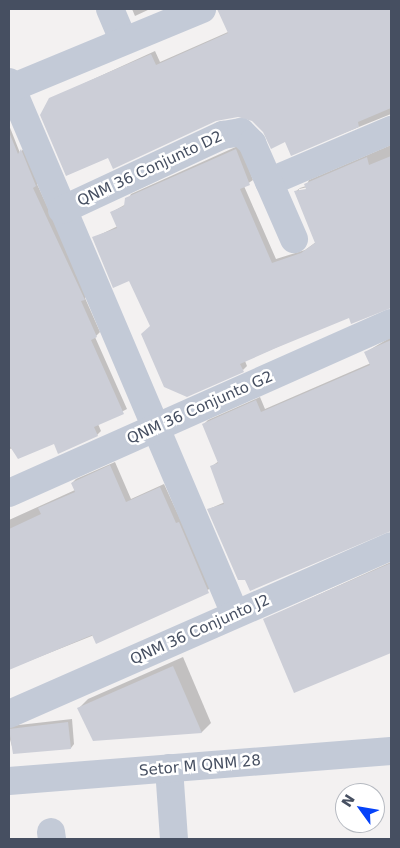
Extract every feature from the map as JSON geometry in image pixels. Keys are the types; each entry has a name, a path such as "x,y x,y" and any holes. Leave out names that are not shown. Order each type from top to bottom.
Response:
{"street":[{"path":"110,9 123,40"},
{"path":"202,9 10,87 236,614"},
{"path":"269,182 391,130"},
{"name":"QNM 36 Conjunto D2","path":"62,210 232,131 241,132 252,143 294,239"},
{"name":"QNM 36 Conjunto G2","path":"9,493 391,323"},
{"name":"QNM 36 Conjunto J2","path":"9,714 391,546"},
{"name":"Setor M QNM 28","path":"9,781 391,750"},
{"path":"169,768 174,839"}],"building":[{"path":"217,9 391,9 391,108 358,122 359,127 291,156 285,142 271,149 263,132 252,121 238,117 216,121 113,169 108,158 66,176 40,115 49,98 151,54 156,65 228,33"},
{"path":"9,132 18,154 21,149 36,186 33,188 85,300 81,301 97,337 91,340 124,414 94,427 98,436 58,454 54,444 18,459 9,445"},
{"path":"236,149 250,185 240,189 272,263 301,253 315,243 294,191 306,189 304,184 367,157 369,165 391,156 391,308 351,324 349,318 276,348 240,364 244,372 187,397 164,387 141,334 150,326 129,281 113,288 92,237 117,228 110,212 124,206 125,198"},
{"path":"391,340 391,531 250,591 245,580 238,580 207,509 224,504 210,466 218,463 202,424 256,400 261,412 370,365 364,352"},
{"path":"110,465 126,502 160,487 176,523 179,522 209,593 96,644 92,635 9,670 9,529 41,514 38,508 75,492 71,483"},
{"path":"391,563 391,653 294,693 263,619"},
{"path":"173,666 202,733 93,741 77,708"},
{"path":"68,722 71,749 13,754 9,729"}]}
